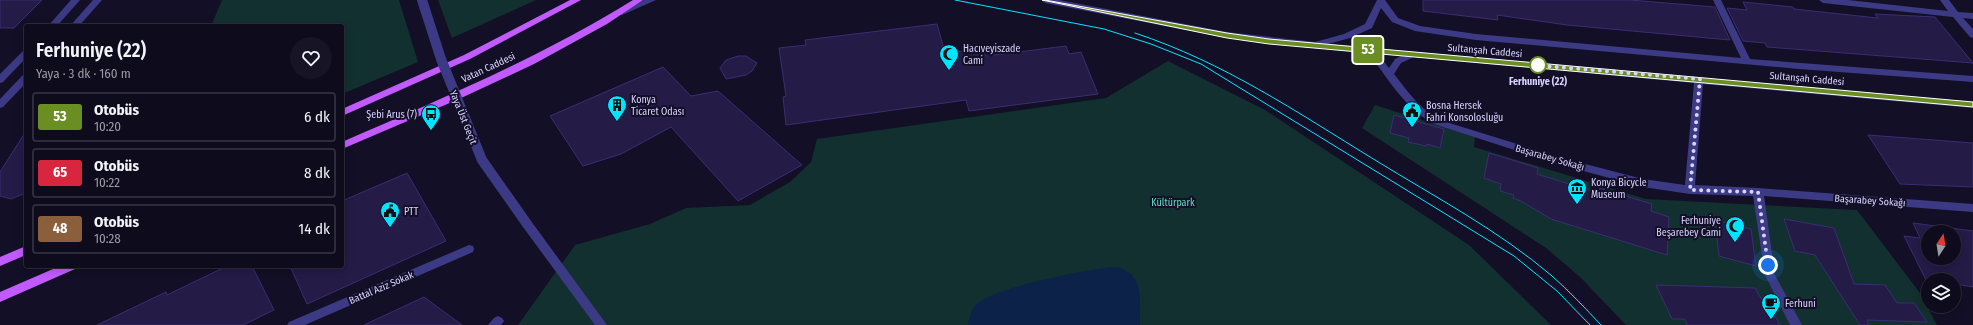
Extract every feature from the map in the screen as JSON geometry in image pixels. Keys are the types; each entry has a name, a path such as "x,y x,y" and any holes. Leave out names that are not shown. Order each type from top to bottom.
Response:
{"main road":[{"name":"Vatan Caddesi","path":"344,112 468,57 577,0"},
{"name":"Vatan Caddesi","path":"344,145 448,100 565,44 639,0"},
{"path":"0,262 24,251"},
{"path":"0,297 66,268"}],"street":[{"path":"54,24 76,0"},
{"path":"76,24 98,0"},
{"name":"Yaya Üst Geçit","path":"422,0 441,60 482,160 601,325"},
{"path":"619,13 652,0"},
{"name":"Sultanşah Caddesi","path":"1045,0 1227,35 1312,45 1700,79 1973,105"},
{"path":"1717,0 1747,61"},
{"path":"1823,0 1973,16"},
{"path":"1944,0 1973,35"},
{"path":"1312,45 1347,36 1369,26 1381,1"},
{"name":"Sultanşah Caddesi","path":"1381,1 1395,20 1418,28 1476,37 1973,79"},
{"name":"Başarabey Sokağı","path":"1368,50 1390,73 1418,110 1440,123 1561,161 1643,183 1690,190 1758,192 1973,208"},
{"path":"1390,73 1398,62 1411,54"},
{"path":"0,80 24,55"},
{"path":"0,104 24,79"},
{"path":"1690,190 1700,79"},
{"path":"1758,192 1770,275 1779,296 1796,325"},
{"name":"Battal Aziz Sokak","path":"293,325 468,249"}],"green space":[{"path":"222,0 399,0 418,62 344,93 344,24 212,24"},
{"path":"438,0 536,0 452,38"},
{"name":"Kültürpark","path":"1168,61 1265,110 1469,245 1551,325 518,325 575,245 650,224 686,208 750,205 790,182 811,162 817,139 1106,98"},
{"path":"1375,105 1475,137 1474,147 1646,199 1857,210 1920,293 1921,313 1931,313 1937,325 1626,325 1580,277 1546,248 1362,128"}],"water":[{"path":"1117,267 1133,276 1137,283 1140,298 1140,325 968,325 972,310 978,303 1003,291 1067,274"}],"building":[{"path":"0,0 42,0 14,28 0,28"},
{"path":"1423,0 1630,0 1715,7 1730,40 1567,25 1497,15 1498,20 1423,11"},
{"path":"1743,2 1878,18 1875,14 1935,17 1973,63 1767,47 1765,43 1743,41 1727,8 1747,10"},
{"name":"Hacıveyiszade Cami","path":"937,24 945,53 983,49 986,56 1066,46 1069,54 1081,52 1098,94 969,111 966,100 786,125 783,97 786,96 779,48 806,45 805,40"},
{"path":"738,56 746,56 757,63 752,71 746,75 726,79 720,68 726,60"},
{"path":"663,67 691,96 718,91 802,165 738,201 671,127 621,154 583,166 550,116"},
{"path":"1394,115 1444,129 1440,148 1427,144 1426,146 1408,142 1409,138 1390,133"},
{"path":"24,134 24,194 11,199 0,196 0,172"},
{"path":"1868,135 1973,143 1973,187 1900,184"},
{"path":"1489,153 1538,168 1537,174 1595,192 1596,187 1652,204 1651,211 1669,217 1667,255 1551,219 1521,201 1513,198 1514,195 1500,191 1501,184 1484,178"},
{"name":"PTT","path":"407,173 446,241 307,304 291,268 344,268 344,200"},
{"path":"1784,219 1834,228 1854,284 1885,285 1897,303 1914,303 1927,322 1867,320 1869,325 1860,325 1815,255 1795,251"},
{"name":"Ferhuniye Beşarebey Cami","path":"1715,220 1751,229 1756,266 1719,256"},
{"path":"1913,223 1928,225 1921,225 1921,265 1961,265 1961,229 1973,231 1973,287 1961,285 1961,273 1922,273 1904,236 1920,238"},
{"path":"223,268 253,268 274,310 243,325 97,325 166,292 167,295"},
{"path":"1656,285 1755,288 1766,307 1770,307 1780,325 1687,325 1685,319 1672,319"},
{"path":"424,297 462,325 364,325"}],"tram line":[{"path":"955,0 1104,29 1151,44 1201,64 1514,256 1557,291 1590,325"},
{"path":"1135,33 1168,45 1229,73 1259,89 1466,215 1510,244 1552,276 1601,325"}],"bus line":[{"name":"53","path":"1045,0 1227,35 1269,41 1973,105"}],"place":[{"name":"Ferhuniye (22)","path":"1538,65"},
{"name":"Hacıveyiszade Cami","path":"949,71"},
{"name":"Konya Ticaret Odası","path":"617,122"},
{"name":"Bosna Hersek Fahri Konsolosluğu","path":"1412,128"},
{"name":"Şebi Arus (7)","path":"431,131"},
{"name":"Konya Bicycle Museum","path":"1577,205"},
{"name":"PTT","path":"390,228"},
{"name":"Ferhuniye Beşarebey Cami","path":"1735,243"},
{"name":"Ferhuni","path":"1771,320"}],"route":[{"path":"1538,65 1533,65 1700,79 1690,190 1758,192 1768,265"}]}
